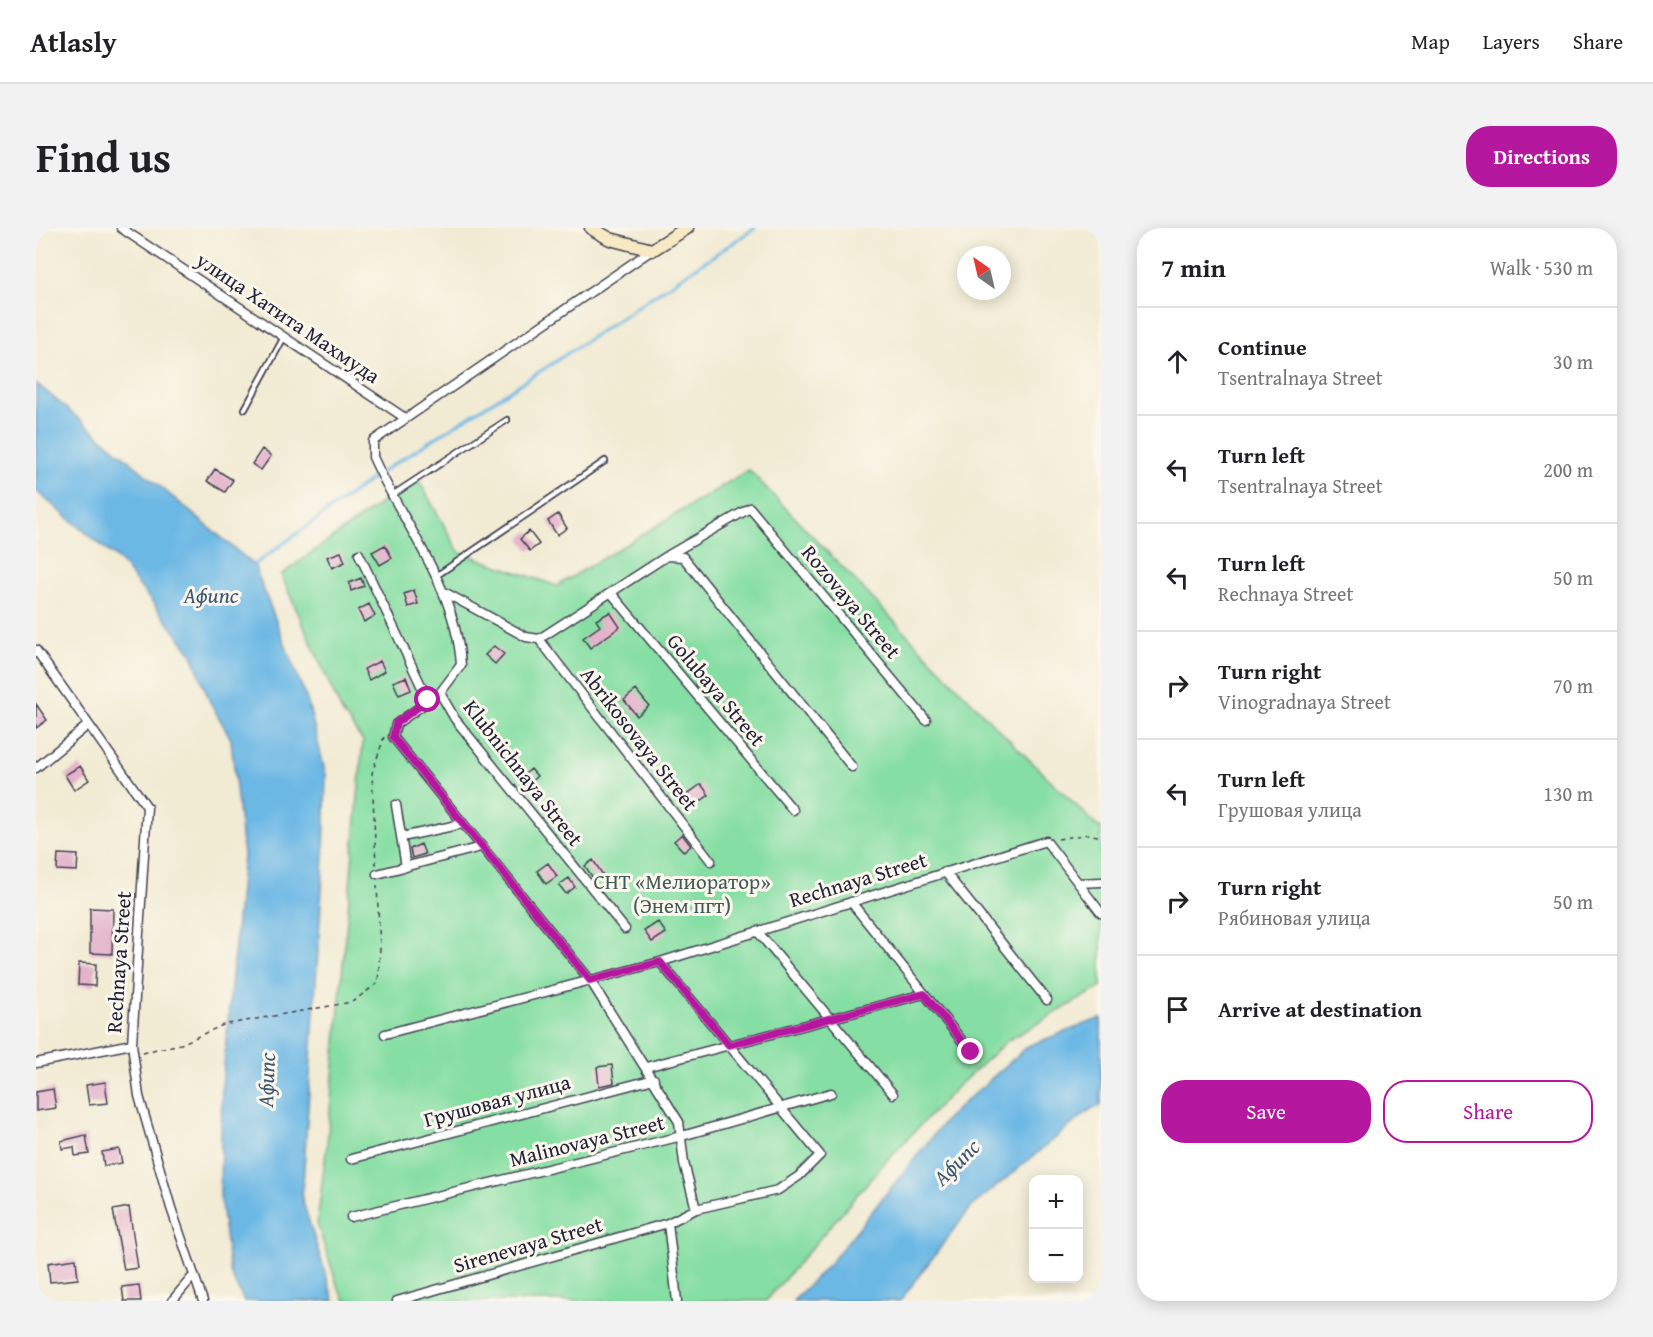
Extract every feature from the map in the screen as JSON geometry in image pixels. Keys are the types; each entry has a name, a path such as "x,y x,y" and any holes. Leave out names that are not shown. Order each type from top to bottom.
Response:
{"street":[{"name":"улица Хатита Махмуда","path":"121,228 405,418"},
{"path":"591,228 610,239 652,250"},
{"path":"687,228 373,441 373,457 446,593 459,636 461,665 440,693 396,723 393,737 590,980 654,1079 679,1122 684,1163 696,1209"},
{"name":"Rozovaya Street","path":"668,556 750,508 926,720"},
{"path":"359,555 428,700"},
{"path":"446,593 526,637 539,639 668,556 683,557 852,767"},
{"name":"Golubaya Street","path":"612,594 793,810"},
{"name":"Abrikosovaya Street","path":"539,639 711,861"},
{"name":"Rechnaya Street","path":"36,650 147,807 132,1048 140,1096 202,1301"},
{"name":"Klubnichnaya Street","path":"440,693 455,719 625,929"},
{"path":"36,768 88,725"},
{"path":"396,805 406,867"},
{"path":"402,837 462,824"},
{"path":"1046,841 1101,913"},
{"name":"Rechnaya Street","path":"385,1034 660,962 1046,841"},
{"path":"377,874 481,847"},
{"path":"945,872 1047,1000"},
{"path":"1078,882 1101,882"},
{"path":"851,902 971,1052"},
{"path":"757,931 893,1094"},
{"path":"660,962 779,1107"},
{"path":"646,1067 924,994"},
{"path":"36,1063 132,1048"},
{"name":"Грушовая улица","path":"351,1159 654,1079"},
{"name":"Malinovaya Street","path":"351,1217 682,1136 831,1093"},
{"name":"Sirenevaya Street","path":"397,1301 668,1223 696,1209 778,1190 799,1176 820,1155 779,1107"},
{"path":"668,1223 677,1301"},
{"path":"172,1301 194,1275"}],"lane":[{"path":"245,409 284,337"},
{"path":"392,496 507,420"},
{"path":"436,576 605,461"}],"path":[{"path":"1046,841 1089,834 1101,837"},
{"path":"132,1048 181,1044 223,1025 325,1005"}],"green space":[{"name":"СНТ «Мелиоратор» (Энем пгт)","path":"749,470 991,722 1098,827 1101,827 1101,987 1007,1041 957,1087 886,1161 766,1301 346,1301 338,1287 317,1224 327,1144 363,741 342,712 281,575 417,477 459,552 557,586"}],"water":[{"name":"Афипс","path":"36,383 254,565 308,703 326,775 324,857 302,1199 334,1301 244,1301 230,1273 220,1196 222,1087 243,855 231,739 210,702 191,652 120,561 36,491"},
{"name":"Афипс","path":"1101,1018 1101,1106 1091,1109 971,1207 900,1301 793,1301 832,1261 948,1117 1028,1046"}],"building":[{"path":"262,449 271,456 261,470 252,464"},
{"path":"215,469 233,480 225,492 207,481"},
{"path":"558,514 567,528 557,535 548,521"},
{"path":"529,531 539,544 530,551 520,539"},
{"path":"385,545 392,558 380,565 372,552"},
{"path":"341,552 345,562 332,568 327,557"},
{"path":"361,578 364,586 351,591 349,583"},
{"path":"414,590 418,604 408,607 404,594"},
{"path":"369,604 375,616 364,622 358,610"},
{"path":"610,612 620,627 590,648 583,638 600,626 596,620"},
{"path":"494,646 504,654 495,664 485,655"},
{"path":"380,661 385,671 369,680 364,669"},
{"path":"406,677 411,690 399,695 393,682"},
{"path":"636,690 649,706 637,716 624,700"},
{"path":"36,704 47,720 36,728"},
{"path":"80,766 89,780 74,790 65,775"},
{"path":"531,769 537,776 526,786 520,778"},
{"path":"701,784 709,795 693,807 685,796"},
{"path":"682,834 691,846 684,852 674,841"},
{"path":"421,844 425,854 412,858 410,849"},
{"path":"58,854 78,855 77,871 57,870"},
{"path":"593,860 603,875 595,881 585,866"},
{"path":"548,863 557,876 546,884 537,871"},
{"path":"569,878 575,887 566,894 559,885"},
{"path":"90,908 113,909 112,954 90,953"},
{"path":"658,922 666,933 652,942 644,931"},
{"path":"79,963 96,964 95,986 78,985"},
{"path":"612,1065 614,1083 599,1086 597,1067"},
{"path":"105,1082 108,1103 89,1105 86,1085"},
{"path":"53,1089 56,1108 36,1111 36,1092"},
{"path":"86,1135 89,1154 75,1156 74,1147 62,1149 61,1141"},
{"path":"119,1149 122,1163 104,1166 102,1152"},
{"path":"129,1207 138,1268 124,1270 113,1210"},
{"path":"76,1259 78,1279 50,1282 48,1263"},
{"path":"139,1285 141,1301 124,1301 122,1287"}],"waterway":[{"path":"254,565 380,473 553,363 755,228"}],"route":[{"path":"428,700 396,723 393,737 590,980 660,962 729,1045 924,994 971,1052"}]}
